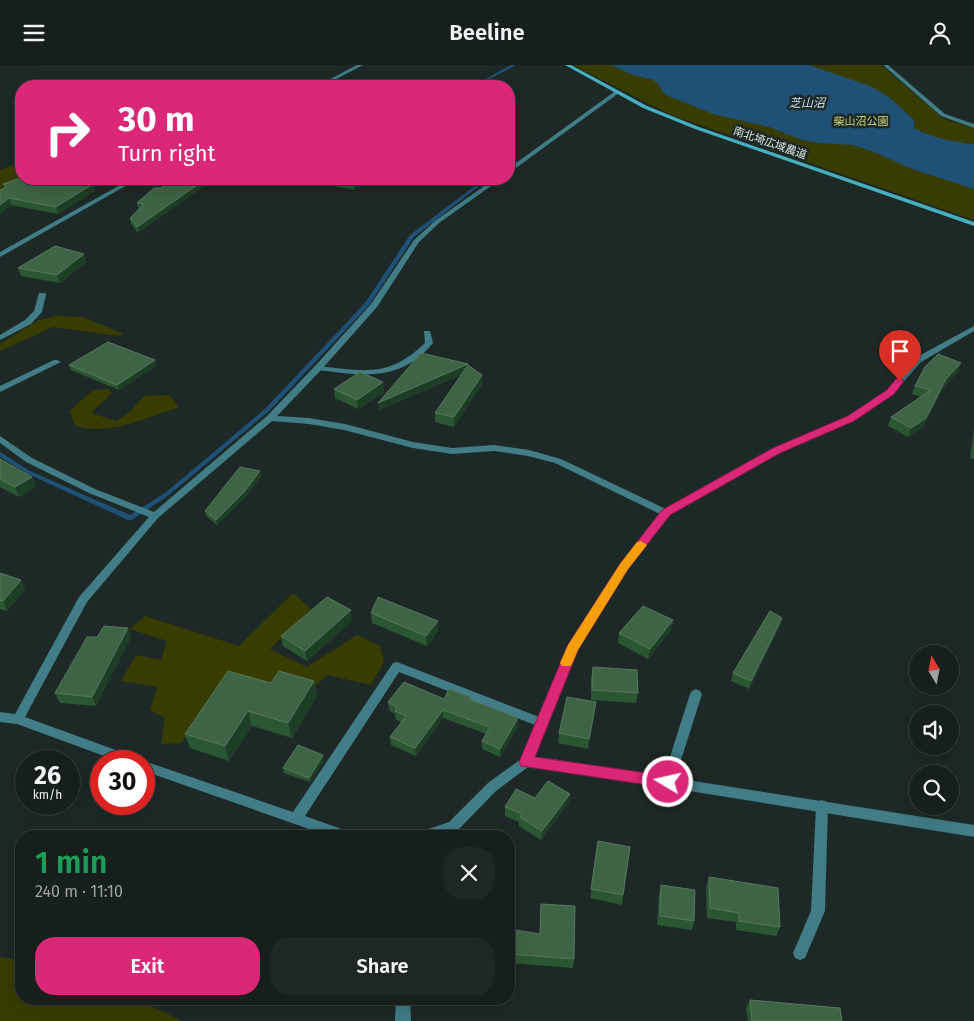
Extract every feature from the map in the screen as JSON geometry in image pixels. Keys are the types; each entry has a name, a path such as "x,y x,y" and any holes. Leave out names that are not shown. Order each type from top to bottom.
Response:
{"street":[{"path":"332,80 361,65"},
{"name":"南北埼広域農道","path":"567,65 645,107 698,128 974,224"},
{"path":"885,65 942,115 974,125"},
{"path":"515,167 616,93"},
{"path":"0,255 124,185"},
{"path":"18,719 83,600 155,515 270,419 318,369 374,305 416,241 437,222 489,185"},
{"path":"0,338 28,322 38,312 42,295"},
{"path":"440,830 453,825 492,787 526,762 572,649 624,567 666,513 776,451 851,419 890,392 918,360 974,328"},
{"path":"318,369 387,371 409,361 429,343 427,333"},
{"path":"0,389 57,362"},
{"path":"270,419 309,421 345,427 413,445 452,451 494,449 529,453 558,461 666,513"},
{"path":"0,439 29,460 92,491 155,515"},
{"path":"296,819 398,666 542,723"},
{"path":"668,782 696,694"},
{"path":"0,717 18,719 101,750"},
{"path":"526,762 553,764 822,805 974,831"},
{"path":"155,770 328,830"},
{"path":"800,953 818,911 822,805"},
{"path":"403,1005 403,1021"}],"green space":[{"name":"柴山沼公園","path":"573,65 881,65 944,119 974,128 974,220 671,115"},
{"path":"15,164 15,182 0,190 0,170"},
{"path":"56,316 83,317 124,334 118,336 53,327 0,351 0,344 39,320"},
{"path":"108,389 112,393 91,413 116,421 130,412 144,396 170,395 179,407 115,427 88,429 75,426 70,411 93,390"},
{"path":"293,593 311,609 270,649 307,667 357,635 380,646 384,662 371,685 327,675 313,688 275,682 254,687 229,681 181,743 161,744 165,718 150,710 158,687 121,681 136,655 161,660 167,641 130,629 145,616 239,646"},
{"path":"0,957 15,960 15,1005 149,1005 182,1021 0,1021"}],"water":[{"name":"芝山沼","path":"611,65 809,65 870,86 889,97 914,120 914,128 943,139 974,144 974,189 912,169 853,145 802,140 769,127 713,114 666,95 661,90 659,84 653,80 633,75"}],"building":[{"path":"15,180 15,185 91,185 56,207 9,198 0,205 0,190 7,187 3,184"},
{"path":"164,185 197,185 137,227 130,218 144,204 137,203 154,188 161,188"},
{"path":"55,246 84,254 57,275 18,268"},
{"path":"108,342 155,360 117,385 69,365"},
{"path":"421,353 468,364 378,403"},
{"path":"938,354 961,363 946,379 926,418 911,428 891,417 931,390 915,386 925,367"},
{"path":"468,365 482,375 454,417 435,413"},
{"path":"360,372 383,382 357,400 334,389"},
{"path":"0,459 32,477 15,487 0,479"},
{"path":"240,467 260,471 245,491 216,520 205,511"},
{"path":"0,573 21,580 3,601 0,600"},
{"path":"327,597 351,610 305,651 281,636"},
{"path":"378,597 438,621 426,636 371,613"},
{"path":"643,606 673,620 650,649 619,633"},
{"path":"770,611 782,618 751,681 733,673"},
{"path":"104,626 128,628 92,697 55,693 87,637 97,637"},
{"path":"593,667 637,670 638,693 592,690"},
{"path":"228,671 271,683 279,671 314,681 288,723 248,711 225,746 185,734"},
{"path":"404,682 444,699 449,689 518,718 500,749 482,741 490,727 443,710 415,748 390,737 406,716 395,711 397,708 388,702"},
{"path":"567,697 596,702 589,739 559,733"},
{"path":"298,745 323,755 309,778 283,768"},
{"path":"548,781 570,794 542,831 520,817 522,814 505,807 516,789 535,798"},
{"path":"598,841 630,847 623,895 591,889"},
{"path":"709,877 778,888 780,927 739,921 739,913 710,908"},
{"path":"661,885 695,890 694,921 660,916"},
{"path":"541,904 575,906 574,959 515,954 515,930 540,934"},
{"path":"750,1000 840,1008 842,1021 752,1021"}],"waterway":[{"path":"486,80 514,65"},
{"path":"0,454 28,472 130,518 167,494 267,410 367,304 412,236 478,185"}],"slow traffic":[{"path":"566,663 572,649 624,567 641,545"}],"route":[{"path":"668,782 553,764 526,762 572,649 624,567 666,513 776,451 851,419 890,392 900,381"}]}
